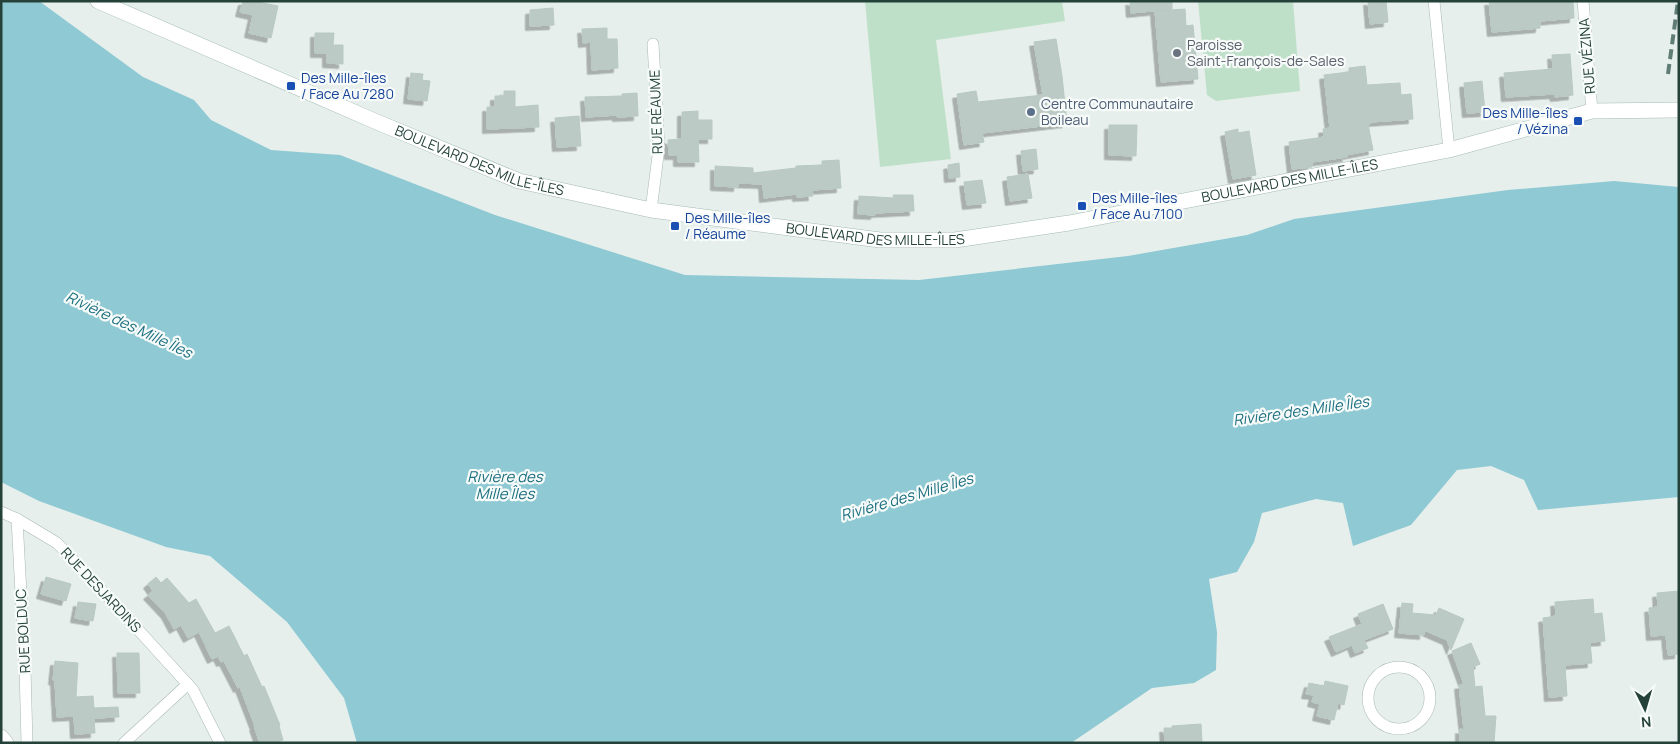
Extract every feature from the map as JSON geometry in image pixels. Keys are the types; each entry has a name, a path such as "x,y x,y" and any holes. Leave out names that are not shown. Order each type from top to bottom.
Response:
{"street":[{"name":"BOULEVARD DES MILLE-ÎLES","path":"98,1 377,122 519,181 651,210 880,240 954,240 1069,223 1449,150 1592,111 1679,110"},
{"path":"1434,1 1449,150"},
{"name":"RUE VÉZINA","path":"1583,1 1592,111"},
{"name":"RUE RÉAUME","path":"651,210 659,148 653,44"},
{"name":"RUE DESJARDINS","path":"1,512 17,519 57,543 193,690 220,743"},
{"name":"RUE BOLDUC","path":"17,519 27,743"},
{"path":"1401,667 1411,669 1421,675 1427,683 1431,694 1431,704 1427,715 1420,723 1410,728 1399,730 1381,724 1374,717 1369,708 1368,698 1369,688 1381,673 1390,668 1401,667"},
{"path":"124,743 188,684"},
{"path":"1399,730 1399,743"},
{"path":"1,738 6,743"}],"green space":[{"path":"865,1 1062,1 1065,21 936,40 951,159 880,167"},
{"path":"1198,1 1293,1 1300,91 1216,101 1207,95"}],"water":[{"name":"Rivière des Mille Îles","path":"1,1 39,1 143,77 194,100 211,120 271,150 340,155 495,215 685,275 919,280 1128,256 1247,235 1294,219 1508,190 1614,181 1679,187 1679,497 1538,510 1524,480 1491,466 1457,470 1411,525 1353,546 1343,503 1316,499 1262,513 1254,542 1237,572 1209,579 1217,632 1216,670 1194,683 1152,688 1071,743 357,743 344,698 287,622 210,556 166,547 39,501 1,482"}],"building":[{"path":"243,1 278,6 271,38 249,33 253,15 240,12"},
{"path":"1130,1 1172,1 1172,9 1131,13"},
{"path":"1368,1 1386,1 1388,22 1370,24"},
{"path":"1489,1 1573,1 1574,18 1540,21 1540,28 1492,32"},
{"path":"553,8 554,25 530,26 530,10"},
{"name":"Paroisse Saint-François-de-Sales","path":"1185,9 1186,26 1193,25 1198,79 1161,82 1155,11"},
{"path":"607,28 607,39 617,39 618,68 592,70 591,42 583,43 582,29"},
{"path":"315,33 334,33 333,45 343,45 343,64 327,63 327,53 315,53"},
{"path":"1056,39 1067,123 982,133 984,142 964,145 957,94 976,91 978,102 1043,95 1034,42"},
{"path":"1570,54 1573,95 1555,97 1554,94 1506,97 1504,73 1553,69 1552,55"},
{"path":"1365,66 1367,85 1400,83 1401,95 1411,94 1413,119 1371,122 1368,124 1373,150 1346,155 1347,157 1312,162 1312,167 1292,169 1289,142 1324,137 1323,129 1330,128 1324,75 1349,72 1349,68"},
{"path":"411,73 423,74 422,80 430,81 427,101 408,99"},
{"path":"1482,81 1485,112 1467,113 1464,83"},
{"path":"504,91 515,91 515,107 538,105 539,127 487,129 487,107 495,107 495,96 504,96"},
{"path":"637,93 638,116 586,117 585,97 622,96 622,94"},
{"path":"698,111 698,120 712,120 712,139 698,139 699,162 678,162 678,155 669,155 668,140 682,139 682,112"},
{"path":"579,116 581,146 557,147 555,118"},
{"path":"1109,125 1137,125 1136,156 1109,155"},
{"path":"1238,129 1238,133 1249,131 1256,175 1233,179 1225,132"},
{"path":"1036,149 1038,169 1023,171 1021,151"},
{"path":"839,160 841,188 812,190 813,196 797,197 797,194 764,198 763,184 738,183 738,187 715,186 715,166 753,168 753,173 796,168 796,166 822,165 822,161"},
{"path":"959,163 960,177 949,178 948,165"},
{"path":"1028,174 1032,198 1010,201 1007,177"},
{"path":"982,180 986,203 967,205 964,182"},
{"path":"893,195 913,195 914,211 875,213 875,215 858,214 859,196 894,198"},
{"path":"46,577 71,584 66,601 41,594"},
{"path":"156,577 161,583 167,578 189,603 196,599 215,633 229,626 244,656 247,654 262,687 264,686 280,725 283,740 274,743 260,743 240,687 238,688 224,661 221,662 218,656 212,659 199,632 188,638 181,625 174,629 166,614 148,595 153,591 148,584"},
{"path":"1679,591 1679,654 1668,655 1666,635 1651,636 1649,608 1658,607 1657,593"},
{"path":"1593,599 1594,614 1602,613 1605,641 1590,642 1592,663 1565,665 1567,696 1549,697 1543,618 1556,616 1555,602"},
{"path":"78,602 96,604 93,621 75,618"},
{"path":"1402,603 1413,604 1412,613 1436,615 1439,608 1464,619 1451,650 1447,640 1424,630 1424,635 1399,633"},
{"path":"1383,604 1393,629 1364,640 1368,648 1355,653 1352,645 1336,652 1329,637 1362,624 1358,614"},
{"path":"1471,643 1480,664 1473,667 1475,687 1482,686 1485,716 1496,716 1494,743 1460,743 1460,729 1464,730 1459,685 1464,684 1452,651"},
{"path":"117,653 139,653 140,693 118,693"},
{"path":"55,661 78,663 76,697 93,696 94,708 118,707 119,717 94,718 95,733 75,734 74,716 57,717 55,681 53,680"},
{"path":"1325,681 1348,686 1344,705 1338,703 1334,720 1317,716 1320,704 1312,702 1314,695 1306,694 1309,683 1324,686"},
{"path":"1201,724 1202,743 1165,743 1164,728"}],"railway":[{"path":"1668,74 1678,1"}],"place":[{"name":"Paroisse Saint-François-de-Sales","path":"1177,53"},
{"name":"Des Mille-îles / Face Au 7280","path":"291,86"},
{"name":"Centre Communautaire Boileau","path":"1031,112"},
{"name":"Des Mille-îles / Vézina","path":"1578,121"},
{"name":"Des Mille-îles / Face Au 7100","path":"1082,206"},
{"name":"Des Mille-îles / Réaume","path":"675,226"}]}
